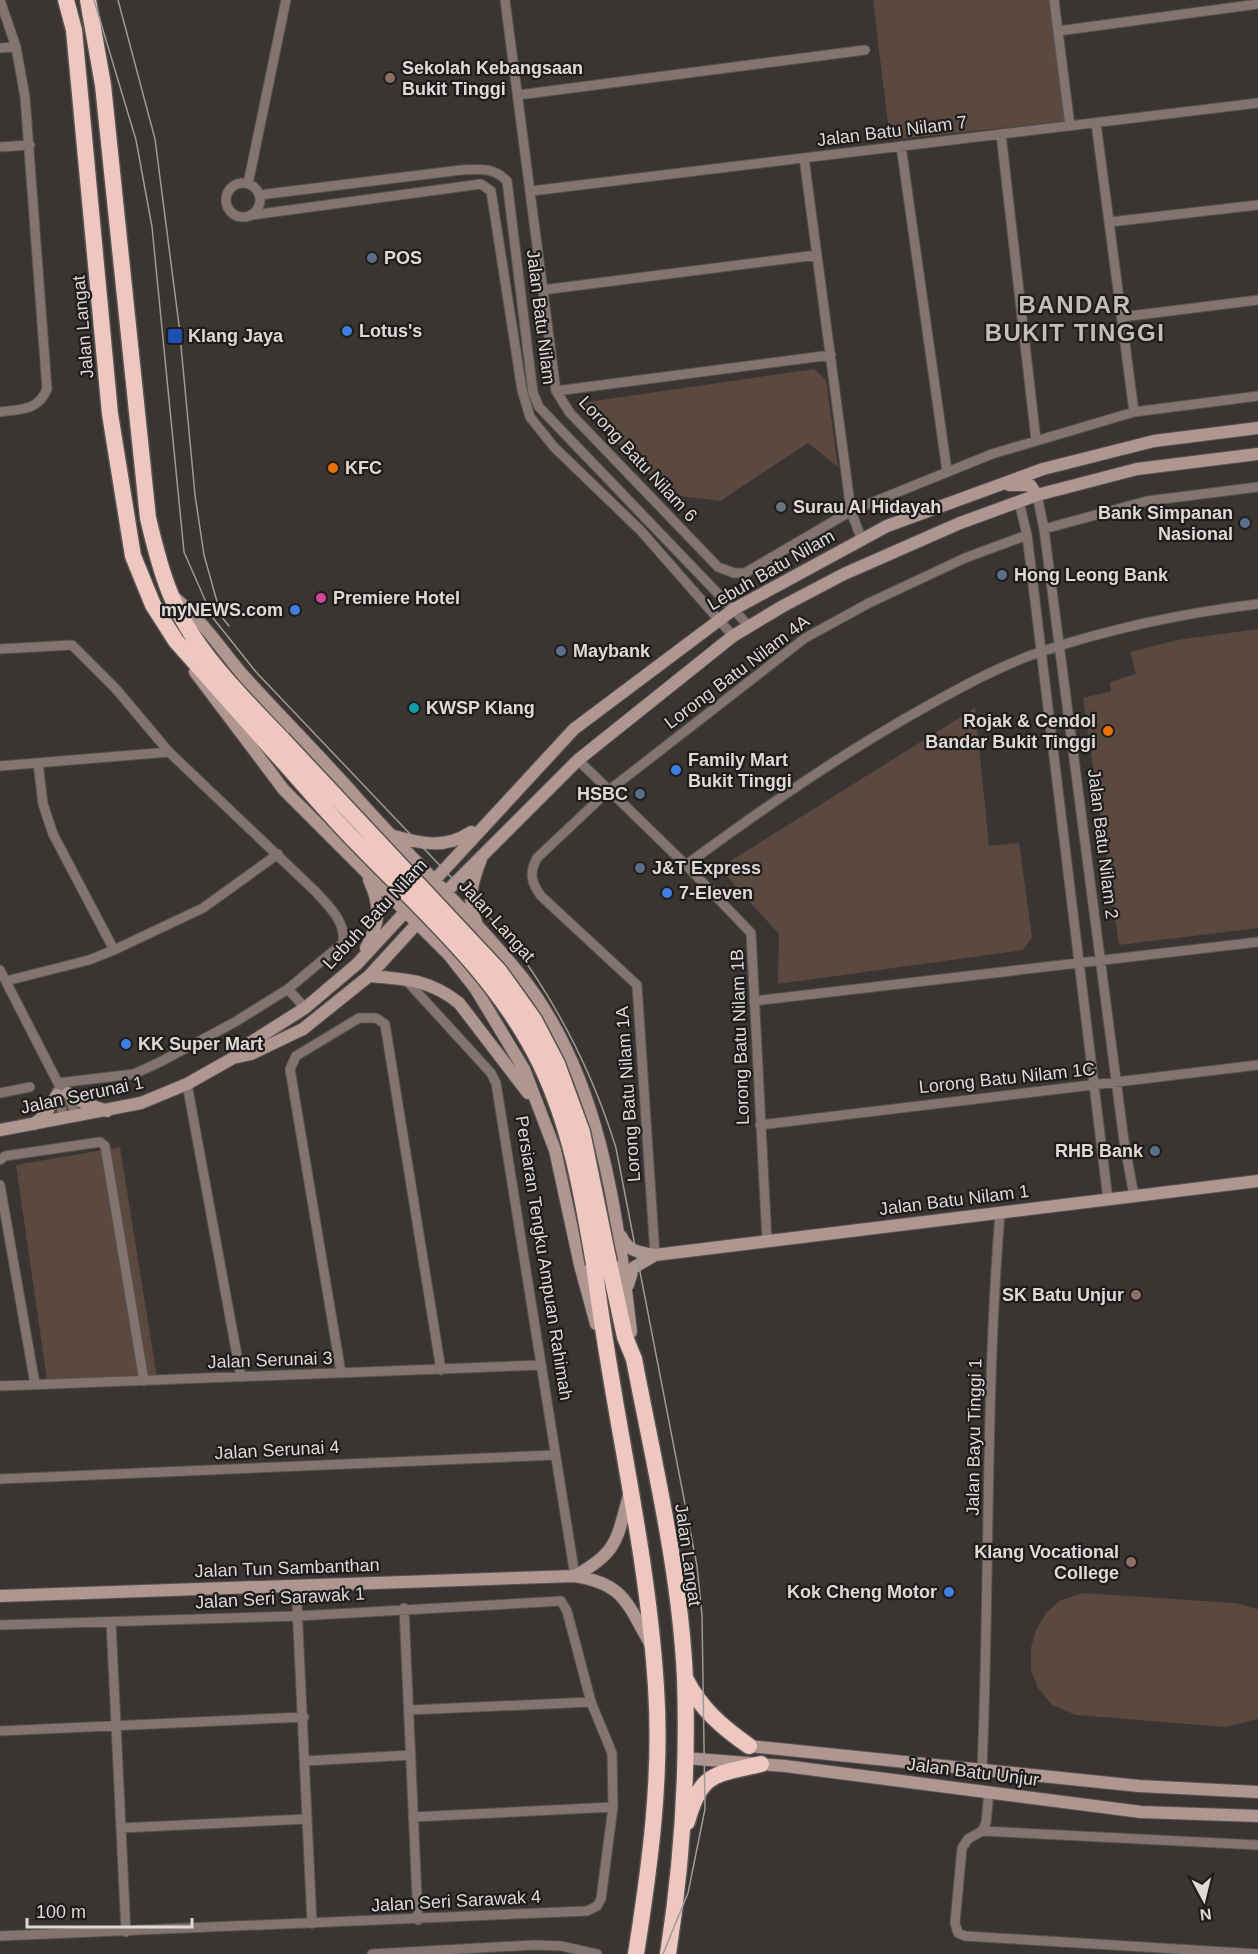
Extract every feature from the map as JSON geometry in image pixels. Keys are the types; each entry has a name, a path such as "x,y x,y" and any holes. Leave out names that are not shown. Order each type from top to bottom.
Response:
{"highway":[{"name":"Jalan Langat","path":"66,0 74,30 110,414 124,509 137,566 153,605 176,641 277,744"},
{"name":"Jalan Langat","path":"88,0 103,85 148,518 170,595 190,632 358,845 447,934 488,979 525,1036 547,1079 575,1155 602,1263 634,1359 670,1553 685,1676 684,1758"},
{"name":"Jalan Langat","path":"602,1263 604,1348 630,1492"},
{"path":"630,1492 645,1573 653,1649 657,1756 653,1832 636,1954"},
{"path":"685,1676 697,1700 704,1708 720,1725 749,1746"},
{"path":"657,1756 684,1758 680,1850 668,1954"},
{"path":"680,1850 692,1802 699,1788 710,1777 761,1764"}],"main road":[{"name":"Lebuh Batu Nilam","path":"233,1058 242,1048 305,1008 357,964 574,729 734,609 861,538 998,485 1100,452 1154,441 1258,428"},
{"name":"Lebuh Batu Nilam","path":"233,1058 251,1054 303,1029 369,976 445,893 578,760 733,636 749,626 844,574 960,523 1036,495 1137,469 1258,454"},
{"path":"998,485 1030,485 1036,495"},
{"name":"Jalan Langat","path":"170,595 181,603 377,822 478,927 528,986 562,1043 594,1120 613,1198 634,1359"},
{"name":"Jalan Langat","path":"176,641 207,689 284,790 449,955 475,988 524,1069 555,1150 580,1265 604,1348"},
{"path":"392,835 425,844 448,843 458,840 489,819"},
{"path":"339,846 364,860 379,859 386,849 385,838 377,822"},
{"path":"478,927 470,905 470,892 483,855"},
{"path":"357,964 373,936 379,910 377,897 365,873"},
{"path":"475,988 462,962 467,949 478,944 507,960"},
{"path":"369,976 430,984 459,1003 541,1112"},
{"name":"Jalan Serunai 1","path":"0,1130 141,1103 187,1084 233,1058"},
{"path":"33,1125 44,1116 61,1090 84,1103 107,1111"},
{"name":"Jalan Batu Nilam 1","path":"655,1255 1258,1181"},
{"path":"617,1227 625,1246 635,1252 655,1255"},
{"path":"627,1294 632,1269 655,1255"},
{"name":"Jalan Tun Sambanthan","path":"575,1576 601,1562 608,1554 617,1535 630,1492"},
{"name":"Jalan Tun Sambanthan","path":"0,1596 575,1576 612,1587 624,1600 653,1649"},
{"name":"Jalan Batu Unjur","path":"749,1746 1139,1786 1258,1792"},
{"name":"Jalan Batu Unjur","path":"684,1758 761,1764 1141,1812 1258,1816"}],"street":[{"path":"0,0 16,47 30,145 47,389 42,402 31,408 0,412"},
{"path":"248,184 286,0"},
{"name":"Lorong Batu Nilam 6","path":"505,0 556,391 570,413 718,567 734,573 746,573 851,511 947,471 1036,440 1134,412 1258,396"},
{"path":"1054,0 1071,126"},
{"path":"1058,31 1258,4"},
{"path":"0,48 16,47"},
{"path":"518,95 865,50"},
{"name":"Jalan Batu Nilam 7","path":"531,191 1258,103"},
{"path":"1096,123 1134,412"},
{"path":"1001,134 1036,440"},
{"path":"0,147 30,145"},
{"path":"901,146 947,471"},
{"path":"804,158 851,511 861,538"},
{"path":"248,184 235,186 230,191 227,203 229,209 239,217 481,184 487,186 497,172 487,169 461,170 259,195"},
{"name":"Jalan Batu Nilam","path":"497,172 507,181 533,393 539,407 749,626"},
{"path":"248,184 259,195 260,204 252,215"},
{"name":"Jalan Batu Nilam","path":"487,186 493,199 522,390 530,417 554,447 648,539 733,636"},
{"path":"1110,222 1258,205"},
{"path":"542,290 817,255"},
{"path":"1122,317 1258,300"},
{"path":"556,391 831,355"},
{"path":"620,492 623,469"},
{"path":"1044,530 1148,501 1258,487"},
{"name":"Jalan Batu Nilam 2","path":"1036,495 1044,530 1134,1196"},
{"path":"1019,502 1027,535 1039,652 1108,1200"},
{"name":"Lorong Batu Nilam 4A","path":"608,791 805,638 869,603 965,558 1027,535"},
{"path":"686,864 802,780 889,726 970,682 1039,652 1155,619 1258,604"},
{"path":"0,649 72,645 88,659 169,752 316,892 338,917 343,930 343,943 288,989 235,1022 134,1074 61,1090"},
{"path":"0,766 169,752"},
{"name":"Lorong Batu Nilam 1B","path":"578,760 686,864 751,933 767,1241"},
{"path":"38,763 43,804 53,834 114,950"},
{"name":"Lorong Batu Nilam 1A","path":"608,791 537,858 532,868 532,883 541,896 637,985 655,1255"},
{"path":"6,981 89,960 114,950 203,908 278,854"},
{"path":"754,1001 1258,942"},
{"path":"0,970 61,1090 70,1118"},
{"name":"Persiaran Tengku Ampuan Rahimah","path":"405,979 491,1073 499,1097 575,1576"},
{"path":"288,989 305,1008"},
{"path":"341,1373 290,1069 296,1056 359,1018 376,1018 385,1024 441,1370"},
{"name":"Lorong Batu Nilam 1C","path":"760,1125 1258,1065"},
{"path":"187,1084 241,1377"},
{"name":"Jalan Serunai 1","path":"0,1093 30,1087"},
{"path":"0,1160 5,1156 100,1142 105,1146 144,1381"},
{"path":"0,1185 35,1384"},
{"name":"Jalan Bayu Tinggi 1","path":"982,1769 987,1627 987,1470 1000,1213"},
{"name":"Jalan Serunai 3","path":"0,1386 541,1365"},
{"name":"Jalan Serunai 4","path":"0,1479 555,1455"},
{"path":"296,1585 312,1924"},
{"name":"Jalan Seri Sarawak 1","path":"0,1625 298,1616 404,1608 561,1601"},
{"name":"Jalan Seri Sarawak 4","path":"0,1936 418,1920 587,1911 597,1906 601,1899 613,1807 612,1754 591,1702 567,1611 561,1601"},
{"path":"404,1608 418,1920"},
{"path":"111,1622 126,1932"},
{"path":"410,1710 591,1702"},
{"path":"0,1731 304,1717"},
{"path":"305,1761 411,1755"},
{"path":"982,1831 986,1823 989,1792"},
{"path":"413,1817 613,1807"},
{"path":"121,1828 306,1819"},
{"path":"1258,1845 982,1831 968,1839 962,1848 955,1923 957,1933 965,1936 1258,1954"},
{"path":"372,1954 552,1946 591,1953"}],"shaded area":[{"path":"873,0 1051,0 1066,121 890,140"},
{"path":"814,369 826,380 838,467 808,443 720,501 672,495 640,467 581,403"},
{"path":"1258,629 1258,928 1119,945 1083,698 1111,691 1110,682 1136,674 1130,652 1177,640"},
{"path":"975,708 989,846 1019,843 1032,937 1023,950 778,984 779,934 719,868"},
{"path":"120,1147 157,1378 47,1380 16,1165"},
{"path":"1083,1593 1235,1603 1258,1609 1258,1719 1226,1727 1076,1715 1052,1705 1038,1688 1031,1670 1031,1648 1036,1630 1046,1613 1061,1600"}],"tram line":[{"path":"94,0 136,140 152,227 184,552 213,618 256,672 507,936 557,1011 571,1037 596,1091 616,1148 697,1566 702,1615 705,1809 688,1893 663,1954"},
{"path":"118,0 155,139 179,325 195,495 204,555 221,616 229,626"}],"place":[{"name":"Sekolah Kebangsaan Bukit Tinggi","path":"390,78"},
{"name":"POS","path":"372,258"},
{"name":"Lotus's","path":"347,331"},
{"name":"Klang Jaya","path":"175,336"},
{"name":"KFC","path":"333,468"},
{"name":"Surau Al Hidayah","path":"781,507"},
{"name":"Bank Simpanan Nasional","path":"1245,523"},
{"name":"Hong Leong Bank","path":"1002,575"},
{"name":"Premiere Hotel","path":"321,598"},
{"name":"myNEWS.com","path":"295,610"},
{"name":"Maybank","path":"561,651"},
{"name":"KWSP Klang","path":"414,708"},
{"name":"Rojak & Cendol Bandar Bukit Tinggi","path":"1108,731"},
{"name":"Family Mart Bukit Tinggi","path":"676,770"},
{"name":"HSBC","path":"640,794"},
{"name":"J&T Express","path":"640,868"},
{"name":"7-Eleven","path":"667,893"},
{"name":"KK Super Mart","path":"126,1044"},
{"name":"RHB Bank","path":"1155,1151"},
{"name":"SK Batu Unjur","path":"1136,1295"},
{"name":"Klang Vocational College","path":"1131,1562"},
{"name":"Kok Cheng Motor","path":"949,1592"}],"district":[{"name":"BANDAR BUKIT TINGGI","path":"1075,319"}]}
